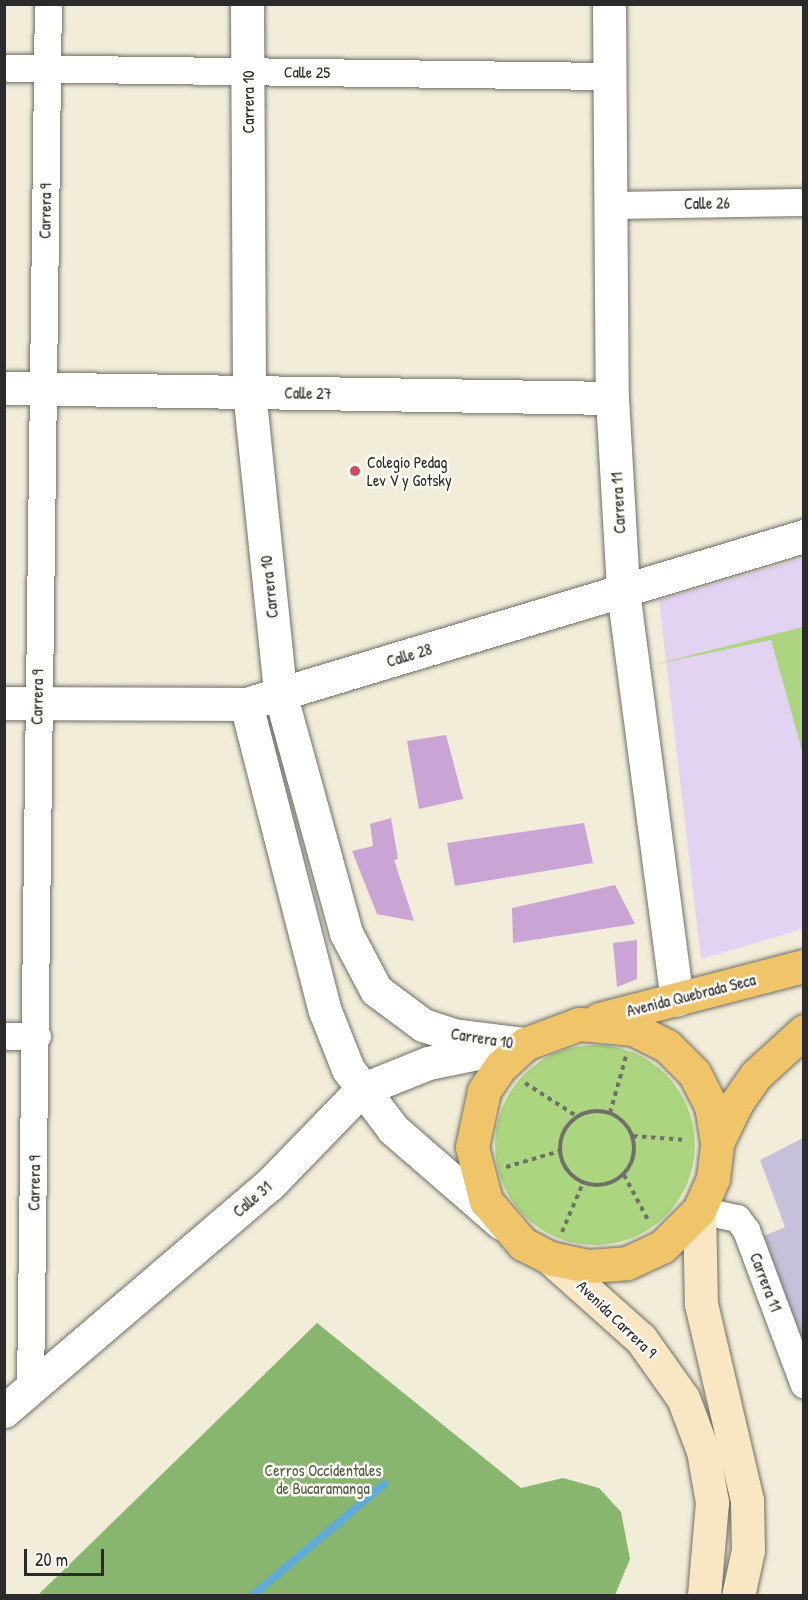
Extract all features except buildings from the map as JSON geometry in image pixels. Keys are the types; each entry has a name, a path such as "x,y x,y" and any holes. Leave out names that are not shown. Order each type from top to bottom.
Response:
{"main road":[{"name":"Avenida Quebrada Seca","path":"525,1044 579,1024 804,966"},
{"path":"525,1044 500,1067 475,1119 476,1175 501,1223 550,1258 588,1266 627,1263 662,1247 699,1210 713,1178 717,1143 711,1106 694,1073 667,1046 634,1029 579,1024"},
{"path":"717,1143 756,1075 804,1031"},
{"path":"699,1210 699,1294 747,1500 748,1550 738,1596"},
{"name":"Avenida Carrera 9","path":"550,1258 641,1339 683,1398 704,1451 712,1502 704,1596"}],"street":[{"name":"Carrera 9","path":"30,1390 37,1036 37,703 48,4"},
{"name":"Carrera 10","path":"247,4 249,392 280,693 346,933 376,990 423,1024 453,1035 525,1044"},
{"name":"Carrera 11","path":"609,4 612,398 623,591 677,999"},
{"name":"Calle 25","path":"4,68 610,76"},
{"name":"Calle 26","path":"611,205 804,202"},
{"name":"Calle 27","path":"4,388 612,398"},
{"name":"Calle 28","path":"4,703 246,704 804,536"},
{"path":"246,704 325,1011 361,1090 393,1129 501,1223"},
{"path":"4,1036 37,1036"},
{"name":"Calle 31","path":"4,1412 269,1185 361,1090 428,1063 525,1044"},
{"name":"Carrera 11","path":"699,1210 737,1218 746,1230 804,1385"}],"path":[{"path":"610,1113 634,1029"},
{"path":"500,1067 578,1117"},
{"path":"610,1113 578,1117 567,1125 560,1151 563,1164 583,1183 598,1186 624,1175 634,1157 633,1136"},
{"path":"610,1113 633,1136 717,1143"},
{"path":"476,1175 560,1151"},
{"path":"624,1175 662,1247"},
{"path":"550,1258 583,1183"}],"shaded area":[{"path":"803,558 803,929 701,959 659,600"},
{"path":"803,1138 803,1342 764,1236 785,1227 760,1160"}],"green space":[{"path":"803,627 803,754 771,640 652,665"},
{"path":"595,1045 614,1047 633,1053 666,1074 687,1107 693,1126 695,1145 693,1164 687,1183 666,1216 633,1237 614,1243 595,1245 576,1243 557,1237 524,1216 503,1183 497,1164 495,1145 497,1126 503,1107 524,1074 557,1053 576,1047"},
{"name":"Cerros Occidentales de Bucaramanga","path":"317,1323 521,1488 563,1478 599,1488 621,1512 630,1559 615,1595 38,1595"}],"waterway":[{"path":"252,1596 384,1484"}],"place":[{"name":"Colegio Pedag Lev V y Gotsky","path":"355,471"}]}
